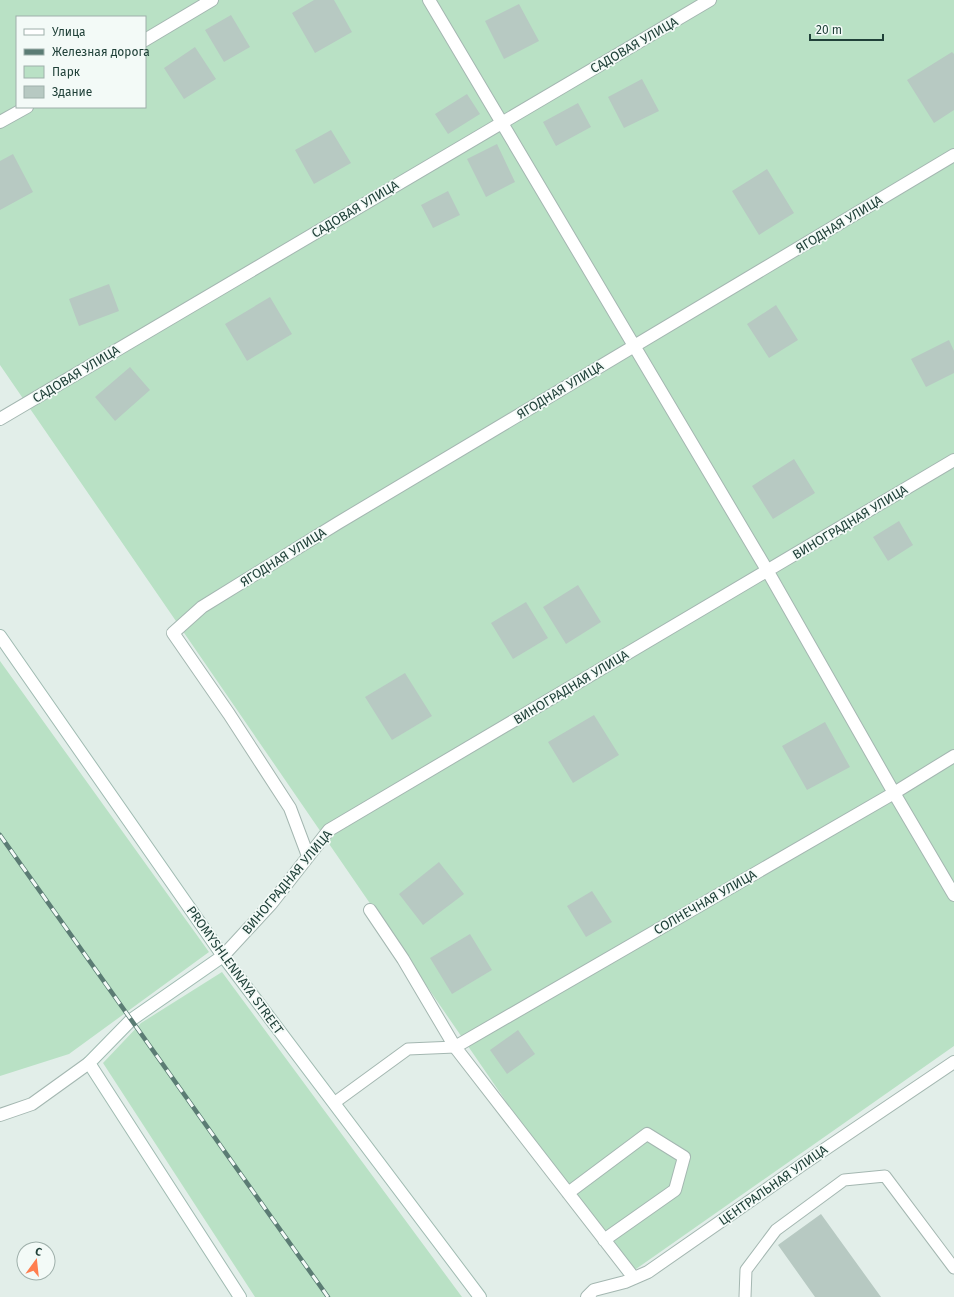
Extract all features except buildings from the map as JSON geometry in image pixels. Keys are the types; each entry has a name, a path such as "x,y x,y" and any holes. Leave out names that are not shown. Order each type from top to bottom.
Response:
{"street":[{"path":"146,39 212,0"},
{"path":"429,0 767,570 954,895"},
{"name":"САДОВАЯ УЛИЦА","path":"0,419 710,0"},
{"path":"0,122 25,108"},
{"name":"ЯГОДНАЯ УЛИЦА","path":"308,856 290,808 229,714 173,634 202,607 338,523 954,155"},
{"name":"ВИНОГРАДНАЯ УЛИЦА","path":"0,1115 32,1104 89,1064 131,1020 223,956 271,904 329,830 954,460"},
{"name":"PROMYSHLENNAYA STREET","path":"0,636 223,956 480,1297"},
{"name":"СОЛНЕЧНАЯ УЛИЦА","path":"455,1047 894,793 954,756"},
{"path":"370,910 404,959 455,1047 634,1278"},
{"name":"ЦЕНТРАЛЬНАЯ УЛИЦА","path":"587,1297 594,1290 634,1278 648,1272 806,1162 954,1062"},
{"path":"89,1064 240,1297"},
{"path":"568,1193 647,1134 684,1157 675,1190 604,1240"}],"lane":[{"path":"334,1103 408,1049 455,1047"},
{"path":"744,1297 746,1270 776,1230 844,1180 885,1176 954,1268"}],"green space":[{"path":"0,0 954,0 954,1046 626,1276 0,365"},
{"path":"0,661 209,952 69,1054 0,1076"},
{"path":"222,972 462,1297 255,1297 103,1063 141,1023"}],"railway":[{"path":"0,835 328,1297"}]}
